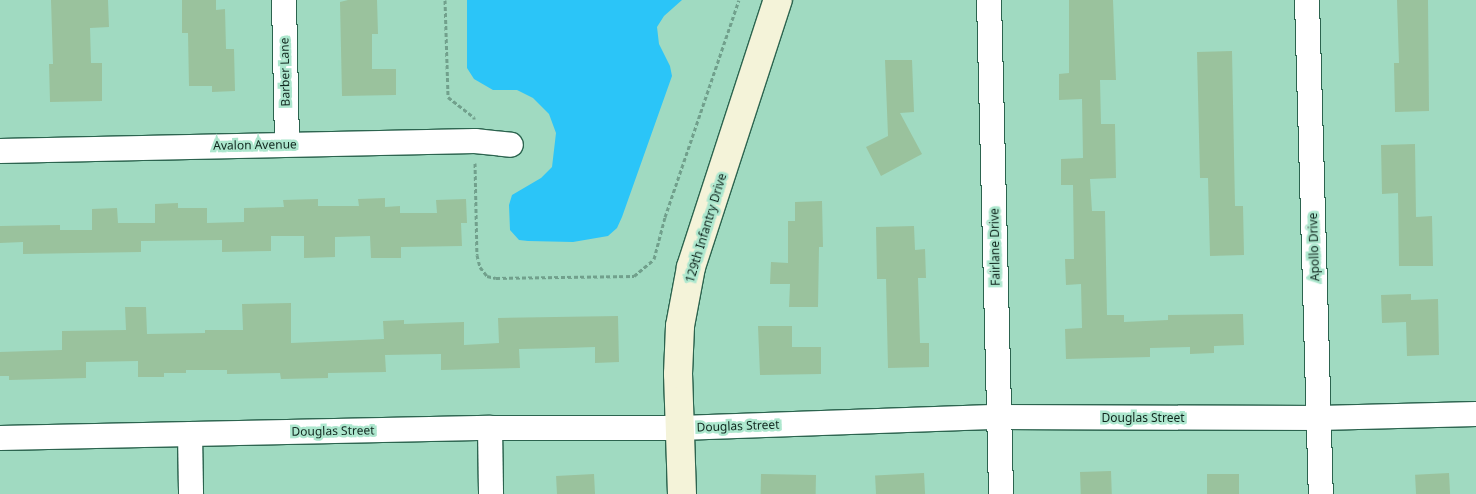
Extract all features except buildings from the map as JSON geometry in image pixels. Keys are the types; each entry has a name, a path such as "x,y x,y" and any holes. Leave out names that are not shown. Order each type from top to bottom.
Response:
{"street":[{"name":"Barber Lane","path":"284,0 287,144"},
{"name":"129th Infantry Drive","path":"682,494 678,374 680,326 691,267 778,0"},
{"name":"Fairlane Drive","path":"989,0 1001,494"},
{"name":"Apollo Drive","path":"1307,0 1321,494"},
{"name":"Avalon Avenue","path":"0,151 475,141 511,145"},
{"name":"Douglas Street","path":"0,438 490,428 680,428 999,417 1319,418 1476,414"},
{"path":"490,428 492,494"},
{"path":"190,434 191,494"}],"path":[{"path":"445,0 448,97 474,117 477,255 480,267 487,276 496,278 634,276 654,259 665,217 740,0"}],"water":[{"path":"467,0 682,0 664,16 657,27 659,44 670,66 672,76 622,217 617,228 608,236 573,242 528,241 519,240 510,230 509,205 512,195 541,178 552,167 556,133 549,114 533,98 517,90 493,90 474,79 467,68"}]}
